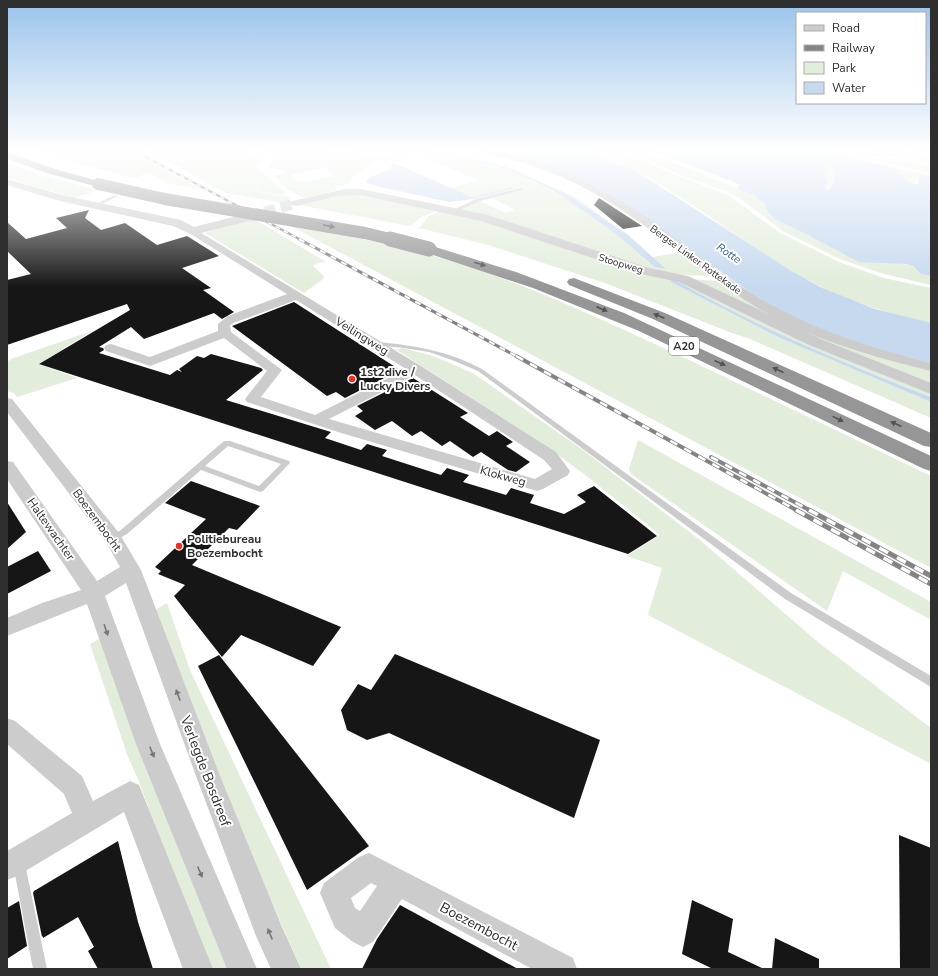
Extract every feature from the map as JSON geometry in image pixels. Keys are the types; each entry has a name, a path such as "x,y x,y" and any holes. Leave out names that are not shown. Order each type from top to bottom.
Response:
{"highway":[{"name":"A20","path":"150,196 434,245 515,263 604,293 707,337 931,441"},
{"name":"A20","path":"203,196 343,219 434,245 612,313 931,464"}],"street":[{"name":"Veilingweg","path":"52,196 94,206 177,222 416,369"},
{"name":"Stoopweg","path":"296,203 323,196"},
{"name":"Stoopweg","path":"378,196 484,218 646,271 683,279 815,342 931,389"},
{"name":"Bergse Linker Rottekade","path":"606,196 656,230 719,278 771,311 791,321 878,353 931,367"},
{"path":"193,231 249,216"},
{"path":"296,295 232,319 224,324 225,333 275,370 252,400 316,420 416,369"},
{"path":"111,348 150,362 225,333"},
{"name":"Klokweg","path":"316,420 537,485 562,471 550,456 416,369"},
{"name":"Boezembocht","path":"8,405 113,538 131,570"},
{"name":"Haltewachter","path":"7,467 94,593"},
{"path":"7,627 49,609 94,593 131,570"},
{"name":"Verlegde Bosdreef","path":"131,570 208,776 271,936 286,969"},
{"path":"94,593 148,744 242,969"},
{"path":"7,729 73,785 88,819"},
{"path":"12,863 130,794 198,969"},
{"name":"Boezembocht","path":"397,882 562,969"}],"lane":[{"path":"94,206 116,196"},
{"path":"453,211 478,200 495,196"},
{"path":"376,344 398,345 435,351 462,360 480,370 788,596 931,682"},
{"path":"113,538 124,532 227,443 286,463 260,488 200,467"},
{"path":"12,863 40,969"}],"green space":[{"path":"67,196 82,196 75,198"},
{"path":"241,196 291,197 284,203"},
{"path":"300,196 315,196 305,198"},
{"path":"339,196 365,196 439,210 422,217 410,226 299,205 305,202"},
{"path":"488,196 571,196 610,224 649,258 680,252 710,276 659,272 458,210 480,201 506,213 515,210"},
{"path":"678,196 729,196 780,233 839,262 884,278 931,288 931,323 876,309 841,296 807,280 770,258"},
{"path":"735,196 755,196 765,203 766,209 774,219 831,246 893,263 910,265 917,269 921,274 931,276 931,285 884,274 840,259 783,231"},
{"path":"443,210 677,278 931,392 931,397 865,371 769,329 675,280 669,281 778,337 931,402 931,418 750,339 605,283 488,245 419,228 429,216"},
{"path":"250,218 326,262 317,263 313,266 324,276 323,279 304,293 205,233"},
{"path":"287,224 427,254 473,268 523,286 670,351 931,476 931,568"},
{"path":"691,279 718,281 931,370 931,386 888,371"},
{"path":"92,331 39,364 77,378 17,397 14,393 7,391 7,362 11,359"},
{"path":"402,348 433,356 473,373 583,450 701,541 819,643 931,728 931,764 648,615 662,568 627,556 660,535 584,474 543,444 397,350"},
{"path":"638,440 931,602 931,620 843,571 827,611 631,474 629,469"},
{"path":"167,603 190,670 331,969 301,969 217,777 153,611"},
{"path":"101,638 230,969 207,969 138,779 128,757 90,644"}],"water":[{"path":"420,196 469,196 472,197 487,196 474,199 449,202"},
{"path":"561,196 569,196 627,234 666,269 655,267 615,233"},
{"name":"Rotte","path":"611,196 674,196 790,270 820,287 875,309 931,323 931,363 897,355 820,330 754,295"},
{"path":"755,196 931,196 931,276 921,274 913,266 906,264 859,262 774,219 766,209 765,203"},
{"path":"675,280 769,329 865,371 931,397 931,402 778,337 669,281"}],"building":[{"path":"599,198 642,226 623,229 594,205"},
{"path":"89,210 85,218 101,230 125,223 157,245 187,236 219,256 182,268 211,288 203,290 234,312 222,319 214,313 144,339 131,327 99,347 103,348 104,350 99,353 170,375 177,370 182,372 179,369 197,356 204,358 211,354 261,368 263,370 226,400 331,432 325,438 361,450 367,444 387,450 382,456 441,475 447,468 469,475 463,482 506,495 511,488 534,495 530,503 564,514 586,502 577,495 594,486 657,536 628,554 39,364 130,310 127,304 7,345 7,280 31,274 7,251 7,222 26,239 67,228 56,218"},
{"path":"294,302 400,370 345,398 336,392 327,396 232,326"},
{"path":"413,378 468,413 460,417 489,436 497,431 513,442 506,446 530,462 516,472 508,470 481,452 473,457 450,441 442,446 421,431 412,436 392,421 375,430 355,416 363,411 357,406"},
{"path":"191,481 260,506 237,530 229,528 192,565 341,627 313,666 241,635 222,657 174,596 185,585 158,574 161,571 155,567 206,519 165,503"},
{"path":"7,502 26,532 7,549"},
{"path":"38,551 51,571 7,594 7,567"},
{"path":"395,654 600,740 574,818 389,733 367,740 347,730 341,710 358,684 371,690"},
{"path":"219,655 369,846 307,890 198,666"},
{"path":"899,835 931,848 931,969 900,969"},
{"path":"118,841 138,922 153,969 98,969 88,951 94,947 78,917 43,938 43,936 42,937 33,893 34,891"},
{"path":"692,900 733,919 728,952 764,969 713,969 682,954"},
{"path":"19,901 27,946 7,959 7,908"},
{"path":"400,905 518,969 362,969 377,939"},
{"path":"775,938 819,959 819,969 772,969"}],"tunnel":[{"path":"249,217 296,203"}],"railway":[{"path":"218,196 301,240"},
{"path":"299,239 518,357"},
{"path":"516,356 798,511"},
{"path":"711,457 811,511"},
{"path":"796,510 931,584"},
{"path":"809,510 931,576"}],"place":[{"name":"1st2dive / Lucky Divers","path":"352,379"},
{"name":"Politiebureau Boezembocht","path":"179,546"}]}
